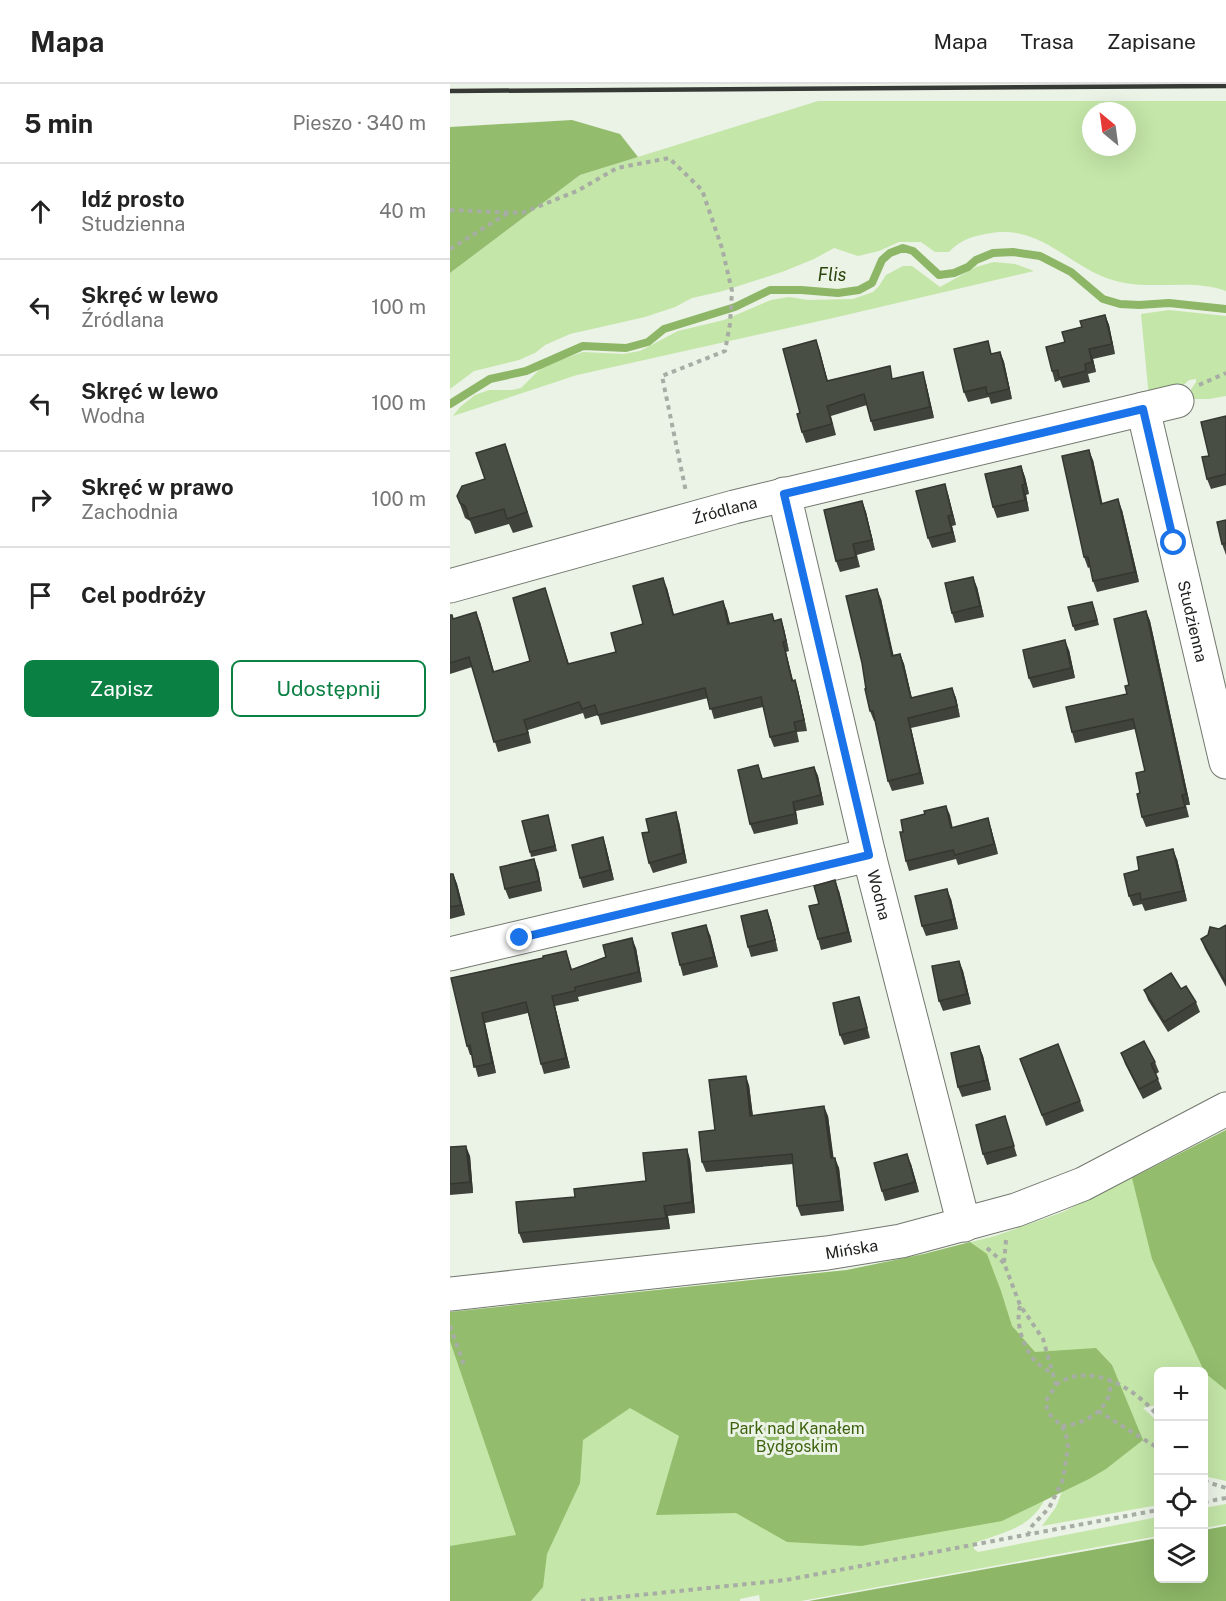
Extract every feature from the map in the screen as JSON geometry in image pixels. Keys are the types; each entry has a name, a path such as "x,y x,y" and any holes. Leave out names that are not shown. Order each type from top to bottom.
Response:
{"street":[{"name":"Źródlana","path":"450,586 784,494 1177,401"},
{"name":"Studzienna","path":"1143,409 1226,762"},
{"name":"Wodna","path":"784,494 869,855 973,1234"},
{"path":"450,954 869,855"},
{"name":"Mińska","path":"450,1294 827,1253 901,1241 973,1234 1016,1210 1083,1184 1226,1109"}],"path":[{"path":"450,210 522,213 577,191 616,168 669,158 702,190 722,248 732,291 730,324 725,351 662,375 692,518"},
{"path":"450,249 509,213"},
{"path":"973,1234 1004,1263"},
{"path":"1006,1240 1004,1263 1020,1305 1043,1339 1056,1385"},
{"path":"1020,1305 1017,1316 1027,1349 1037,1363 1053,1374"},
{"path":"450,1326 464,1365"},
{"path":"1029,1534 1032,1526 1049,1508 1062,1482 1068,1447 1062,1426 1051,1416 1046,1401 1056,1385 1066,1377 1079,1374 1094,1375 1111,1381 1140,1399 1154,1412"},
{"path":"1062,1426 1073,1425 1085,1420 1098,1411 1107,1400 1111,1381"},
{"path":"1098,1411 1154,1446"},
{"path":"1208,1483 1226,1488"},
{"path":"1208,1501 1226,1498"},
{"path":"581,1601 786,1580 1154,1511"}],"green space":[{"path":"818,101 1226,101 1226,291 1214,287 1189,285 1138,285 1106,278 1041,241 1025,235 1006,232 970,238 949,252 935,252 921,242 899,242 879,251 858,256 834,248 782,272 723,291 692,298 675,307 645,317 570,334 519,360 474,371 450,389 450,273 580,175"},
{"path":"572,120 620,134 638,157 580,175 450,273 450,127"},
{"path":"994,262 1015,264 1034,271 577,375 453,416 475,395 489,390 521,388 541,368 583,352 623,354 640,351 678,331 724,320 771,300 789,297 808,300 853,299 873,292 886,275 903,266 912,266 940,287 976,267"},
{"path":"1169,310 1226,316 1226,396 1191,399 1190,391 1196,379 1189,380 1178,390 1149,398 1141,314"},
{"name":"Park nad Kanałem Bydgoskim","path":"1226,1130 1226,1481 1208,1477 1208,1367 1154,1367 1154,1405 1143,1408 1154,1418 1154,1506 1042,1526 1056,1507 1069,1474 1053,1481 1040,1507 1024,1523 973,1545 978,1552 1154,1518 1154,1537 801,1601 760,1601 759,1595 740,1599 740,1601 450,1601 450,1312 847,1270 995,1236 1063,1212"},
{"path":"1226,1130 1226,1390 1208,1375 1208,1367 1202,1367 1152,1259 1132,1178"},
{"name":"Park nad Kanałem Bydgoskim","path":"970,1242 987,1254 1012,1326 1035,1352 1096,1348 1112,1365 1143,1440 1106,1469 1002,1521 861,1546 787,1542 736,1513 656,1515 679,1436 630,1408 583,1440 580,1483 547,1554 543,1587 531,1601 450,1601 450,1546 516,1535 450,1341 450,1312 847,1270"},
{"path":"1226,1504 1226,1524 1208,1527 1208,1507"}],"shaded area":[{"path":"1226,1526 1226,1601 809,1601 1154,1539 1154,1583 1208,1583 1208,1529"}],"building":[{"path":"1105,315 1112,344 1089,349 1092,362 1085,364 1086,371 1059,378 1058,370 1052,371 1046,347 1065,342 1062,332 1082,327 1080,321"},
{"path":"816,340 827,381 890,366 892,379 923,372 930,407 871,421 864,394 827,406 832,424 802,432 797,414 800,413 783,349"},
{"path":"988,341 991,354 1000,352 1009,389 987,394 986,387 964,392 954,349"},
{"path":"1226,416 1226,474 1207,479 1202,457 1209,456 1201,422"},
{"path":"505,444 527,512 507,519 504,509 469,519 465,506 460,503 457,496 462,486 485,479 476,453"},
{"path":"1089,450 1101,504 1118,499 1135,572 1093,581 1088,557 1084,557 1062,456"},
{"path":"1021,466 1025,484 1022,485 1025,500 993,507 985,474"},
{"path":"945,484 952,515 948,516 952,532 928,538 916,491"},
{"path":"862,501 872,540 853,544 856,557 836,561 824,510"},
{"path":"1226,520 1226,543 1222,544 1217,522"},
{"path":"973,577 980,606 952,613 945,583"},
{"path":"663,578 673,615 723,601 728,624 772,614 774,621 781,619 786,641 783,642 804,720 794,722 796,731 770,737 761,697 710,709 705,688 598,715 595,705 582,709 579,702 524,720 528,733 494,742 469,657 450,663 450,615 453,619 476,612 493,672 530,661 513,598 545,588 568,664 616,652 611,633 643,624 633,586"},
{"path":"877,589 892,656 900,654 911,698 952,688 957,706 908,718 920,773 888,781 873,711 870,711 865,689 862,663 846,596"},
{"path":"1092,602 1097,620 1073,626 1068,607"},
{"path":"1146,611 1186,794 1182,795 1185,807 1142,817 1137,794 1140,793 1136,773 1145,771 1133,719 1072,732 1066,707 1127,694 1125,686 1129,685 1114,619"},
{"path":"1065,640 1071,668 1029,678 1023,650"},
{"path":"758,765 762,779 814,767 821,795 793,802 795,814 750,824 738,770"},
{"path":"946,806 951,828 988,818 994,844 955,855 953,850 906,861 900,832 903,832 901,820"},
{"path":"676,812 683,853 649,863 642,833 649,832 646,819"},
{"path":"548,815 555,846 530,852 522,821"},
{"path":"603,837 610,870 580,878 572,845"},
{"path":"1173,849 1183,891 1141,900 1140,893 1129,896 1124,874 1139,870 1137,857"},
{"path":"534,859 539,881 505,889 500,867"},
{"path":"450,874 453,874 461,905 450,907"},
{"path":"835,880 848,932 818,939 809,906 819,904 814,886"},
{"path":"947,889 954,919 922,926 915,896"},
{"path":"767,910 775,940 748,947 741,916"},
{"path":"706,925 714,957 680,965 672,933"},
{"path":"1226,925 1226,983 1201,939 1208,935 1210,927 1219,929"},
{"path":"632,938 639,972 575,987 575,991 552,996 566,1058 541,1064 526,1002 482,1013 492,1063 474,1067 451,978 566,951 571,970 606,957 603,945"},
{"path":"959,961 967,994 939,1001 932,966"},
{"path":"1171,973 1181,989 1186,986 1196,1002 1164,1022 1144,990"},
{"path":"859,997 867,1028 840,1035 833,1003"},
{"path":"1144,1041 1155,1062 1151,1064 1158,1079 1139,1089 1121,1053"},
{"path":"1058,1044 1080,1101 1042,1115 1020,1059"},
{"path":"979,1046 987,1080 958,1087 951,1053"},
{"path":"746,1076 750,1116 824,1106 831,1158 835,1158 841,1201 797,1206 792,1154 702,1162 699,1132 715,1130 709,1080"},
{"path":"1005,1116 1014,1146 983,1154 976,1125"},
{"path":"466,1146 470,1182 450,1184 450,1147"},
{"path":"687,1149 692,1202 664,1206 666,1218 519,1233 516,1202 575,1197 574,1189 646,1181 643,1153"},
{"path":"907,1154 915,1182 882,1191 874,1163"}],"waterway":[{"name":"Flis","path":"450,404 490,379 526,371 583,346 626,348 648,342 664,329 735,307 770,290 838,293 859,290 872,283 882,260 890,253 903,248 913,251 939,275 954,273 993,253 1013,252 1040,256 1071,272 1103,299 1120,304 1169,303 1226,309"}],"railway":[{"path":"450,91 1226,86"}],"route":[{"path":"520,938 869,855 784,494 1143,409 1174,543"}]}
